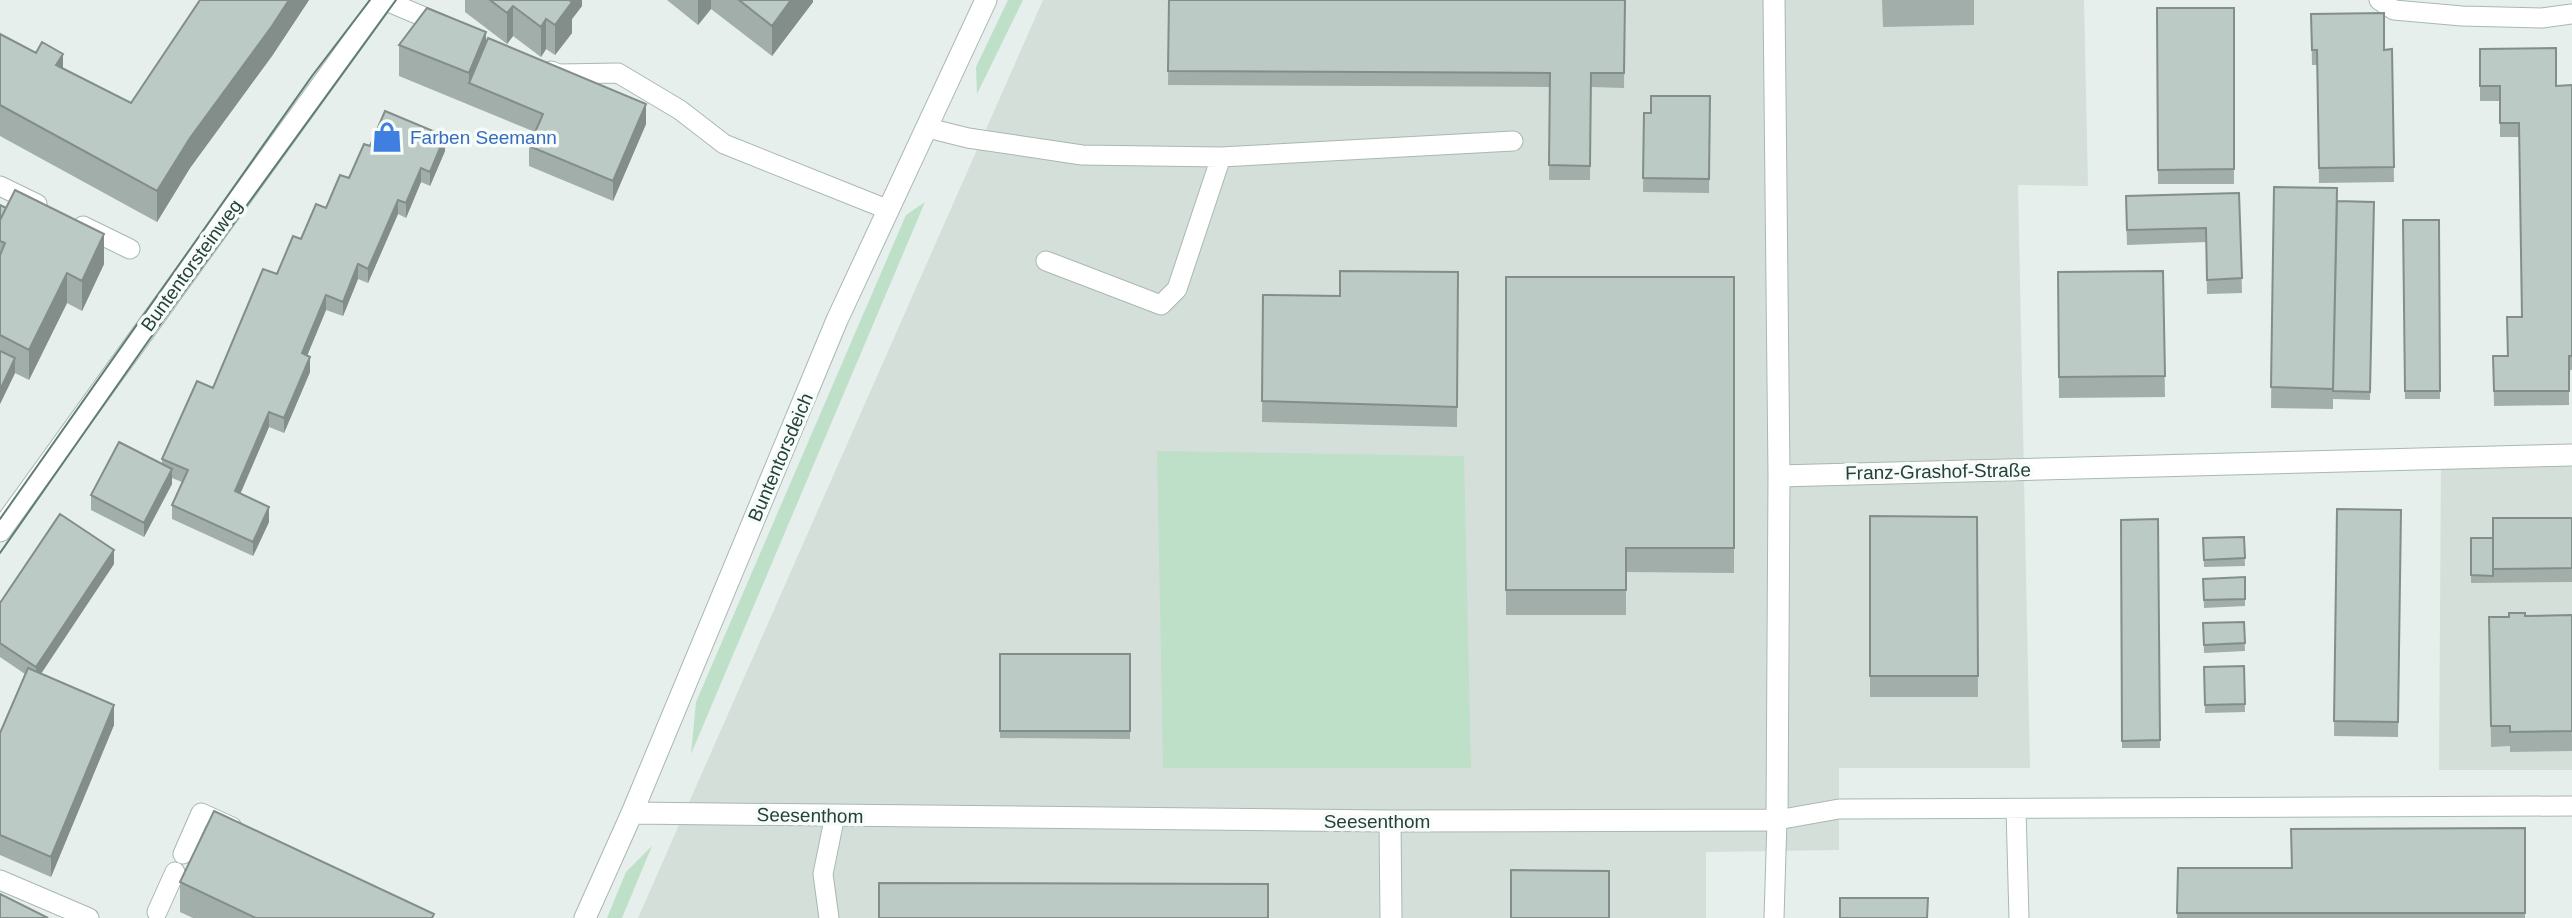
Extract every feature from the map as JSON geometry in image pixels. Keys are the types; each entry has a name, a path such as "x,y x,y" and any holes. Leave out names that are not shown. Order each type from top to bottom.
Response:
{"street":[{"name":"Buntentorsteinweg","path":"0,531 383,0"},
{"name":"Buntentorsdeich","path":"585,918 632,813 832,333 986,0"},
{"path":"1774,0 1779,476 1777,820"},
{"name":"Franz-Grashof-Straße","path":"1779,476 2572,455"},
{"name":"Seesenthom","path":"632,813 1390,821 1777,820"},
{"path":"1390,821 1391,918"}],"lane":[{"path":"383,0 454,30"},
{"path":"2379,0 2393,10 2462,16 2542,18 2572,14"},
{"path":"537,65 559,74 618,73 680,110 724,144 889,210"},
{"path":"928,128 968,138 1082,155 1221,157 1513,141"},
{"path":"1046,261 1161,305 1177,289 1221,157"},
{"path":"0,186 130,249"},
{"path":"1774,918 1777,820 1839,809 2572,806"},
{"path":"2016,809 2019,918"},
{"path":"157,912 201,813 249,835"},
{"path":"829,918 823,874 835,815"},
{"path":"0,880 89,918"}],"shaded area":[{"path":"1043,0 2084,0 2088,186 2018,185 2030,768 1839,768 1839,850 1706,852 1706,918 638,918"},
{"path":"2572,458 2572,770 2439,770 2441,461"}],"green space":[{"path":"1008,0 1023,0 977,94 976,67"},
{"path":"925,202 691,754 696,702 906,215"},
{"path":"1157,451 1464,456 1471,768 1163,768"},
{"path":"652,846 622,918 607,918 626,872"}],"building":[{"path":"200,0 289,0 190,138 157,191 0,105 0,34 36,53 42,42 63,54 56,65 131,103"},
{"path":"490,0 572,2 555,25 546,19 541,27 513,6 507,13"},
{"path":"739,0 791,0 772,26"},
{"path":"1169,0 1625,0 1624,73 1591,73 1590,166 1549,165 1550,73 1168,71"},
{"path":"427,8 486,32 469,73 399,45"},
{"path":"2157,8 2234,8 2234,169 2158,170"},
{"path":"2384,13 2384,50 2392,49 2394,167 2319,168 2317,50 2312,50 2311,14"},
{"path":"488,38 646,104 613,181 529,146 543,114 469,83"},
{"path":"2556,48 2556,86 2572,85 2572,356 2569,356 2569,391 2494,391 2493,356 2508,356 2507,317 2522,317 2519,123 2500,123 2500,86 2480,86 2480,49"},
{"path":"1651,96 1710,96 1709,179 1643,178 1644,113 1651,113"},
{"path":"385,111 445,136 430,172 421,168 406,203 398,200 368,269 358,264 343,302 326,295 302,353 310,357 284,418 269,412 235,491 269,507 253,542 172,505 188,470 162,459 197,381 213,388 263,269 277,274 293,236 301,239 316,204 326,208 340,175 349,178 364,144 370,146"},
{"path":"2274,187 2337,188 2333,389 2271,387"},
{"path":"15,190 104,234 82,281 67,273 29,350 0,335 0,255 5,243 0,241 0,220"},
{"path":"2239,193 2242,278 2207,280 2206,228 2127,230 2126,196"},
{"path":"2337,201 2374,202 2370,392 2333,391"},
{"path":"0,205 6,208 0,220"},
{"path":"2403,220 2439,220 2440,391 2405,391"},
{"path":"1340,271 1458,272 1457,407 1262,401 1263,295 1340,296"},
{"path":"2163,271 2165,376 2059,377 2058,272"},
{"path":"1506,277 1734,277 1734,548 1626,548 1626,590 1506,590"},
{"path":"0,351 15,358 0,390"},
{"path":"119,442 172,469 144,523 91,495"},
{"path":"2337,509 2401,510 2398,722 2334,721"},
{"path":"60,514 114,550 36,667 0,643 0,603"},
{"path":"1870,516 1977,517 1978,676 1870,676"},
{"path":"2493,518 2572,518 2572,568 2493,569"},
{"path":"2158,519 2160,740 2122,741 2121,520"},
{"path":"2244,537 2245,558 2204,560 2203,538"},
{"path":"2471,538 2493,538 2493,576 2471,575"},
{"path":"2245,577 2245,599 2204,600 2203,579"},
{"path":"2509,613 2525,613 2525,616 2572,615 2572,731 2510,732 2510,726 2491,726 2489,617 2509,617"},
{"path":"2244,622 2245,643 2204,645 2203,623"},
{"path":"1000,654 1130,654 1130,731 1000,731"},
{"path":"2244,666 2245,704 2205,705 2204,667"},
{"path":"28,668 114,705 51,857 0,835 0,733"},
{"path":"214,811 434,914 432,918 256,918 180,882"},
{"path":"2525,828 2525,913 2177,913 2178,868 2292,868 2291,829"},
{"path":"1511,870 1609,871 1609,918 1511,918"},
{"path":"879,883 1268,884 1268,918 879,918"},
{"path":"0,894 48,918 0,918"},
{"path":"1840,898 1928,898 1927,918 1840,918"}],"tram line":[{"path":"0,519 312,76 370,0"},
{"path":"0,553 149,340 396,0"}],"place":[{"name":"Farben Seemann","path":"387,137"}]}
